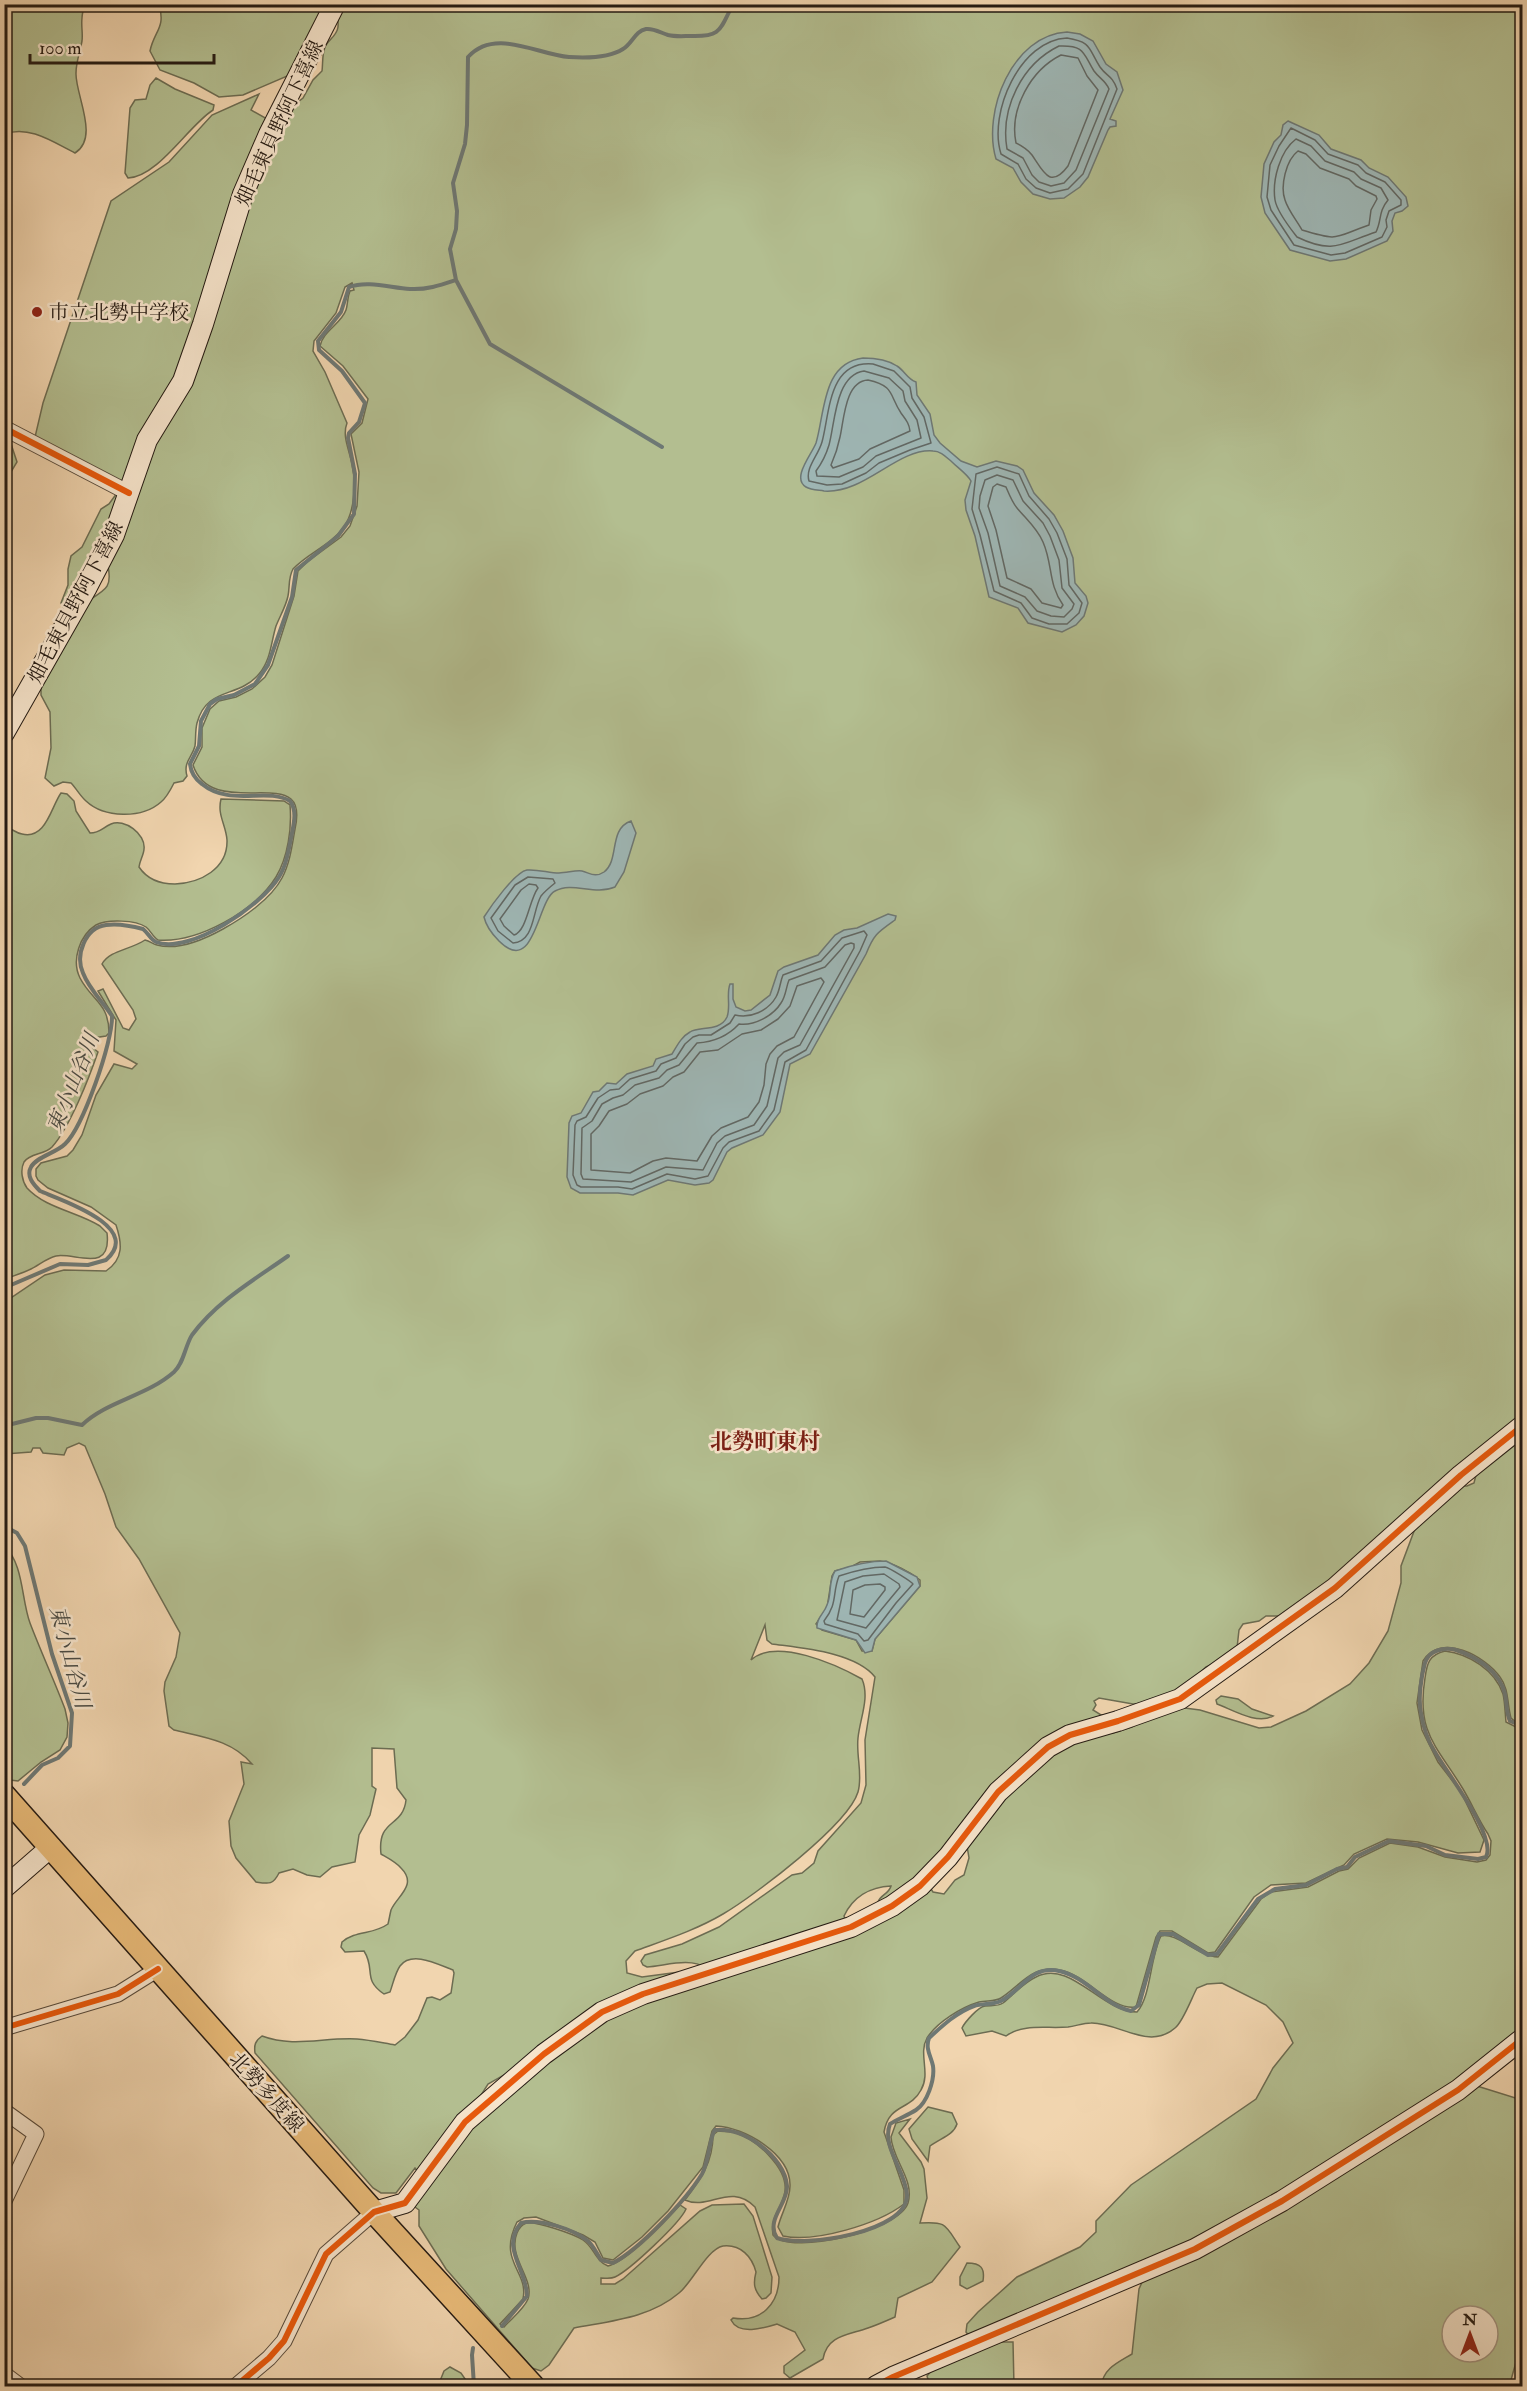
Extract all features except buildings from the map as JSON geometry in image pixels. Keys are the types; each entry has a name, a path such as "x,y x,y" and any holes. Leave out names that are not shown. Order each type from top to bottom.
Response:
{"main road":[{"name":"北勢多度線","path":"4,1795 374,2212 533,2386"}],"street":[{"name":"畑毛東貝野阿下喜線","path":"4,734 114,535 147,440 183,381 243,194 269,134 334,4"},
{"path":"4,428 129,493"},
{"path":"236,2386 269,2358 284,2341 326,2254 374,2212 405,2203 465,2122 544,2054 602,2012 643,1994 851,1927 892,1906 920,1886 941,1864 998,1792 1048,1747 1070,1734 1118,1721 1180,1699 1335,1588 1452,1482 1522,1426"},
{"path":"4,1888 51,1847"},
{"path":"4,2028 118,1994 158,1969"},
{"path":"876,2386 1195,2249 1282,2201 1458,2090 1522,2039"},
{"path":"4,2111 36,2134 4,2201"},
{"path":"4,2374 20,2386"}],"green space":[{"path":"349,4 1522,5 1522,1415 1335,1578 1284,1616 1266,1616 1259,1621 1243,1624 1239,1630 1237,1648 1218,1662 1206,1667 1186,1686 1146,1703 1133,1704 1099,1698 1094,1701 1096,1705 1093,1710 1101,1715 1112,1714 1066,1729 958,1832 918,1877 881,1904 879,1900 891,1886 876,1888 857,1898 844,1916 846,1921 706,1968 693,1963 647,1967 641,1961 645,1955 682,1944 719,1927 792,1875 802,1873 814,1863 818,1851 861,1803 866,1785 865,1740 875,1677 855,1662 841,1657 772,1644 767,1640 765,1625 751,1660 775,1651 791,1652 838,1667 862,1679 865,1693 858,1738 859,1786 851,1806 798,1859 737,1905 702,1925 635,1951 626,1961 627,1973 642,1977 687,1971 488,2084 478,2100 418,2172 415,2168 396,2193 381,2193 373,2188 255,2053 256,2041 262,2036 297,2042 357,2039 395,2045 405,2037 418,2020 427,1998 440,2000 451,1993 453,1970 426,1960 411,1959 400,1966 390,1992 384,1994 373,1984 364,1951 345,1952 341,1947 342,1942 347,1938 376,1930 388,1924 391,1910 407,1885 406,1874 401,1868 381,1854 383,1834 400,1815 406,1800 397,1788 394,1749 372,1748 372,1786 376,1789 370,1815 359,1835 355,1862 332,1867 320,1877 293,1869 279,1873 270,1883 256,1882 236,1858 231,1846 229,1821 244,1784 241,1762 252,1764 226,1745 174,1730 169,1726 164,1691 165,1682 176,1657 180,1633 139,1559 116,1527 85,1446 79,1443 67,1448 64,1455 43,1453 40,1448 33,1448 31,1452 5,1454 5,1302 45,1275 64,1270 106,1271 119,1256 120,1244 116,1225 91,1207 48,1188 36,1176 36,1169 41,1163 67,1156 73,1150 82,1135 96,1095 114,1064 132,1069 137,1064 114,1051 116,1020 98,991 103,989 123,1028 129,1030 136,1019 133,1010 102,964 115,953 145,940 157,945 183,945 208,937 231,925 248,914 271,893 282,878 287,866 297,817 294,802 282,795 240,793 212,787 201,779 193,765 202,747 202,728 210,709 219,701 236,697 252,689 265,677 272,665 294,596 298,571 341,537 350,526 357,506 359,472 351,434 362,423 368,399 343,366 320,346 325,336 344,315 350,291 354,290 352,283 345,287 336,313 314,341 313,351 325,372 347,423 346,438 354,480 354,497 348,520 339,533 293,569 287,600 276,626 263,669 251,682 215,698 202,711 196,726 194,750 186,767 187,776 183,781 174,783 167,796 153,808 134,814 113,813 94,807 71,783 63,782 54,786 45,778 51,748 50,712 41,695 41,687 91,599 109,583 108,566 249,201 288,110 303,98 313,80 322,71 325,47 337,30 339,11","holes":["860,1562 885,1562 916,1577 920,1580 920,1586 875,1639 872,1651 862,1651 856,1640 822,1630 816,1624 827,1608 832,1576 835,1571"]},
{"path":"4,5 84,5 82,41 76,73 86,137 82,146 75,153 32,133 5,134"},
{"path":"159,5 326,5 292,74 243,95 219,97 194,83 160,70 150,51 161,19"},
{"path":"156,78 175,89 214,105 213,110 151,169 128,178 125,173 130,108 135,100 146,99 150,85"},
{"path":"259,94 251,110 269,120 176,380 127,480 116,481 35,437 43,403 111,201 169,162 212,115"},
{"path":"5,437 11,444 17,462 5,482"},
{"path":"117,493 119,495 102,540 65,611 61,603 68,585 71,556 82,547 101,509 109,504"},
{"path":"61,793 67,794 74,801 76,811 90,833 111,824 122,823 138,833 144,843 139,867 150,878 164,883 194,881 211,873 223,859 227,840 220,810 221,799 284,801 290,805 290,833 284,861 267,890 240,913 224,922 174,940 158,940 146,927 121,921 101,923 85,935 77,956 77,971 85,986 103,1008 109,1033 106,1036 93,1038 93,1048 98,1052 66,1127 49,1150 33,1155 24,1162 22,1172 25,1185 34,1195 100,1226 107,1233 107,1246 104,1254 98,1258 56,1256 5,1279 5,827 22,834 30,835 37,832 47,821"},
{"path":"1522,1435 1522,1723 1517,1723 1511,1718 1505,1687 1500,1677 1484,1662 1463,1650 1441,1648 1431,1652 1423,1661 1417,1703 1422,1730 1438,1762 1461,1792 1484,1840 1480,1852 1458,1853 1418,1842 1387,1839 1354,1854 1344,1865 1306,1883 1271,1885 1254,1897 1215,1952 1208,1953 1172,1931 1160,1931 1156,1937 1136,2007 1117,2004 1080,1978 1070,1973 1051,1969 1042,1970 1028,1977 999,1999 979,2002 958,2011 937,2026 927,2038 924,2050 924,2084 916,2097 890,2116 884,2132 904,2190 904,2204 863,2225 812,2237 783,2236 778,2227 789,2196 790,2186 783,2163 764,2144 752,2137 740,2131 716,2126 712,2131 703,2167 668,2211 642,2237 613,2260 603,2258 595,2242 583,2235 536,2217 524,2218 517,2222 510,2247 524,2289 523,2299 500,2324 504,2327 528,2299 528,2284 515,2251 517,2233 519,2228 526,2223 555,2228 578,2237 587,2243 600,2261 608,2266 635,2249 680,2205 686,2209 665,2235 622,2273 613,2278 601,2278 601,2284 615,2284 623,2279 700,2211 712,2205 744,2204 753,2216 772,2277 771,2293 766,2298 762,2299 756,2290 754,2283 756,2272 749,2257 740,2249 723,2246 711,2253 684,2288 668,2301 643,2313 574,2328 549,2365 541,2371 532,2368 446,2269 419,2226 419,2210 415,2207 417,2201 469,2126 509,2091 525,2084 536,2069 607,2017 929,1886 933,1892 944,1894 955,1880 964,1875 969,1858 967,1846 1006,1793 1053,1750 1097,1734 1113,1733 1132,1727 1177,1707 1200,1710 1259,1728 1271,1727 1306,1711 1350,1684 1369,1663 1388,1631 1401,1583 1401,1566 1416,1526 1459,1486 1474,1483 1477,1471"},
{"path":"4,1545 19,1572 30,1623 65,1709 68,1723 67,1737 60,1750 18,1781 10,1780 5,1776 4,1670 7,1669 4,1655"},
{"path":"1445,1651 1472,1660 1494,1678 1503,1694 1506,1722 1522,1728 1522,2027 1502,2048 1467,2076 1287,2188 1190,2244 970,2337 966,2332 967,2324 1017,2277 1080,2247 1096,2232 1096,2221 1131,2185 1256,2099 1273,2068 1293,2043 1283,2022 1266,2005 1222,1983 1207,1984 1197,1988 1178,2025 1165,2034 1155,2037 1091,2023 1068,2027 1020,2029 1006,2036 992,2031 966,2036 962,2028 964,2025 982,2007 1001,2004 1031,1980 1049,1973 1074,1980 1111,2004 1124,2010 1137,2012 1145,1997 1161,1936 1174,1937 1202,1953 1218,1957 1261,1899 1271,1892 1308,1887 1339,1871 1348,1869 1359,1858 1390,1843 1418,1847 1445,1857 1477,1862 1486,1860 1490,1855 1491,1841 1463,1789 1431,1738 1423,1712 1428,1664 1432,1657"},
{"path":"1221,1696 1238,1699 1252,1709 1273,1716 1260,1719 1238,1713 1217,1704 1216,1700"},
{"path":"1477,2086 1522,2100 1522,2349 1509,2386 1101,2386 1108,2370 1132,2354 1139,2289 1143,2280"},
{"path":"928,2107 952,2113 957,2124 949,2134 930,2146 928,2161 912,2139 909,2129"},
{"path":"910,2119 899,2133 924,2169 927,2198 920,2223 936,2223 945,2226 960,2247 932,2282 898,2298 895,2317 834,2340 825,2351 823,2359 790,2378 784,2373 784,2366 805,2350 795,2332 777,2324 759,2329 740,2328 731,2320 733,2318 752,2318 767,2310 776,2296 778,2287 779,2277 755,2207 737,2197 703,2202 685,2200 705,2170 711,2154 713,2135 718,2131 734,2132 744,2136 761,2148 776,2164 785,2182 785,2191 773,2222 773,2235 783,2241 800,2243 844,2237 866,2231 886,2223 900,2213 908,2203 909,2194 906,2178 892,2145 891,2137 896,2123"},
{"path":"967,2263 981,2267 983,2281 967,2289 960,2285 960,2277"},
{"path":"1001,2342 1013,2342 1014,2386 930,2386 927,2376 932,2370"},
{"path":"450,2367 461,2373 470,2386 438,2386 444,2371"}],"water":[{"path":"1067,32 1080,34 1093,41 1106,64 1117,72 1123,90 1110,119 1116,121 1116,126 1108,130 1088,177 1080,187 1064,198 1050,199 1033,194 1021,182 1013,168 996,159 993,120 1006,79 1017,61 1031,46 1048,36"},
{"path":"1288,121 1319,135 1331,149 1361,160 1369,168 1388,177 1406,197 1408,206 1395,213 1392,221 1393,231 1387,241 1346,259 1330,261 1290,250 1265,213 1261,197 1264,164 1274,142 1281,135 1283,125"},
{"path":"863,358 893,364 916,382 917,395 930,414 934,435 961,461 977,467 996,461 1017,466 1023,470 1034,493 1054,515 1063,531 1073,558 1075,583 1086,596 1088,603 1084,616 1076,625 1062,632 1028,623 1018,608 989,597 975,536 966,510 965,500 971,481 941,453 920,452 907,456 853,486 839,490 812,489 802,483 802,472 816,443 832,379 850,362"},
{"path":"631,821 636,833 624,872 615,887 599,890 569,887 555,891 549,897 534,933 520,950 511,950 494,936 484,917 516,877 527,870 559,873 582,871 601,874 609,867 612,860 619,831"},
{"path":"888,914 896,916 895,920 874,938 810,1054 790,1064 780,1112 763,1135 727,1152 713,1180 709,1183 695,1185 668,1180 633,1195 580,1193 571,1188 567,1177 569,1123 572,1116 581,1113 593,1092 599,1091 607,1083 616,1084 627,1074 653,1066 656,1059 672,1054 690,1032 715,1027 724,1022 728,1013 730,984 733,984 733,999 736,1007 745,1011 751,1010 770,995 778,971 818,955 835,935 844,930 857,928"},
{"path":"886,1561 917,1577 920,1586 875,1639 872,1651 865,1653 856,1640 817,1628 818,1621 826,1608 831,1579 835,1571 860,1564"}],"waterway":[{"name":"東小山谷川","path":"4,1288 60,1264 88,1265 106,1260 115,1248 115,1237 107,1226 80,1208 40,1191 29,1174 34,1164 65,1144 72,1135 96,1083 108,1044 112,1016 89,984 81,966 81,951 87,937 99,927 116,924 143,929 156,942 170,944 205,935 224,925 257,901 279,877 284,867 294,821 294,808 290,801 281,797 236,796 213,791 195,778 190,764 199,746 201,721 210,704 255,684 268,665 292,597 296,570 338,536 354,514 355,474 348,438 349,433 359,422 365,403 342,371 319,350 318,341 341,312 349,287 372,284 422,289 456,280 450,249 456,229 457,211 453,183 465,144 468,57 479,48 504,43 569,57 604,56 623,49 639,32 646,29 674,36 701,36 714,33 719,30 733,4"},
{"path":"456,280 490,344 662,447"},
{"path":"4,1426 36,1418 48,1418 82,1425 103,1410 152,1387 174,1372 192,1335 213,1312 288,1256"},
{"name":"東小山谷川","path":"4,1526 17,1533 25,1546 52,1654 72,1713 70,1746 58,1758 42,1765 24,1784"},
{"name":"東小山谷川","path":"502,2326 527,2296 513,2241 515,2232 521,2223 546,2223 574,2232 590,2243 601,2260 613,2263 649,2236 695,2185 704,2169 715,2130 726,2130 750,2138 771,2154 779,2164 787,2186 775,2218 774,2231 777,2238 790,2241 830,2239 873,2228 891,2219 903,2208 907,2195 903,2177 891,2150 888,2133 890,2124 920,2107 929,2091 933,2078 933,2066 928,2049 929,2038 962,2012 977,2005 1001,2001 1034,1975 1049,1970 1069,1974 1112,2003 1131,2011 1139,2005 1159,1934 1173,1934 1208,1955 1217,1954 1258,1899 1275,1889 1306,1885 1337,1869 1347,1867 1355,1857 1389,1841 1426,1846 1445,1855 1478,1859 1486,1857 1487,1847 1478,1820 1432,1748 1423,1723 1420,1707 1421,1681 1425,1663 1433,1652 1442,1649 1456,1650 1486,1666 1502,1686 1510,1721 1522,1726"},
{"name":"東小山谷川","path":"473,2348 474,2386"}],"cycle path":[{"path":"4,428 129,493"},
{"path":"236,2386 269,2358 284,2341 326,2254 374,2212 405,2203 465,2122 544,2054 602,2012 643,1994 851,1927 892,1906 920,1886 948,1857 998,1792 1048,1747 1070,1735 1180,1699 1335,1588 1461,1475 1522,1426"},
{"path":"4,2028 118,1994 158,1969"},
{"path":"876,2386 1195,2249 1282,2201 1458,2090 1522,2039"}],"place":[{"name":"市立北勢中学校","path":"37,312"}],"district":[{"name":"北勢町東村","path":"765,1441"}]}
